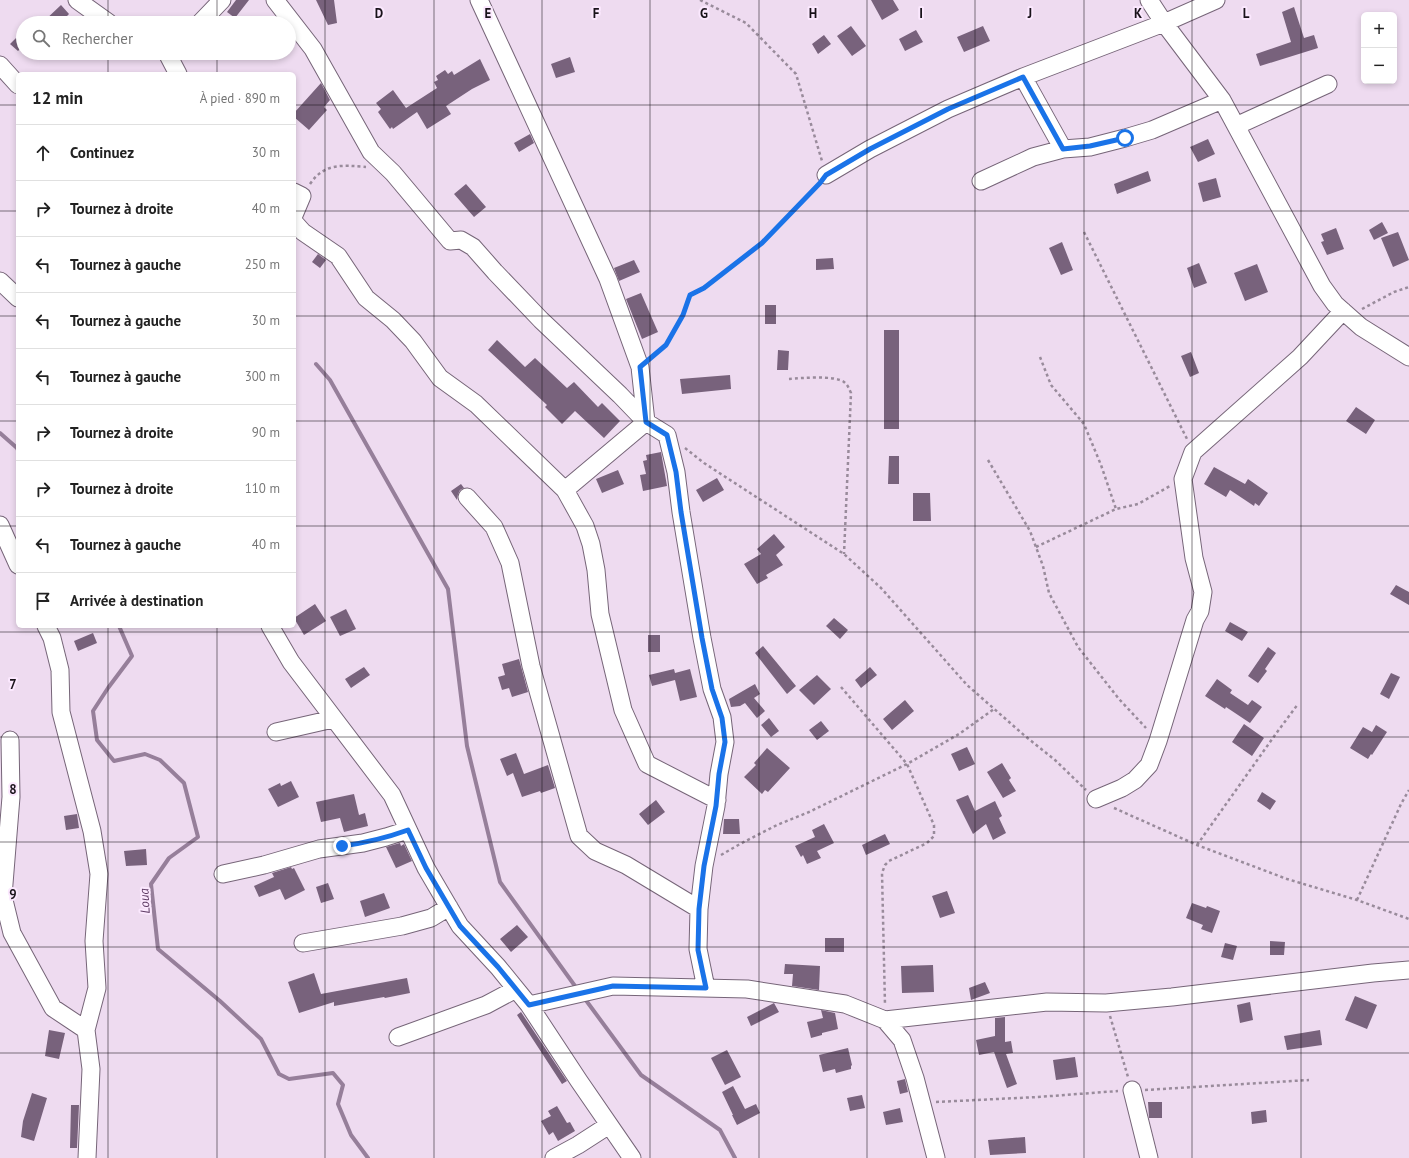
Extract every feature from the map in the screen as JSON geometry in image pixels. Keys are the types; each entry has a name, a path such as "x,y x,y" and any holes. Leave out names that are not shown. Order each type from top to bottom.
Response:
{"street":[{"path":"77,0 100,16"},
{"path":"207,16 222,0"},
{"path":"275,0 287,16"},
{"path":"479,0 608,279 640,367 646,422"},
{"path":"1149,0 1164,23 1222,100 1322,286 1335,304 1361,327 1409,356"},
{"path":"826,175 870,149 948,109 1023,77 1164,23 1216,0"},
{"path":"296,27 313,49 371,152 393,173 450,241 461,240 473,247 541,320 605,380 646,422 667,435 676,472 681,512 702,638 712,689 722,718 725,742 719,774 717,800 704,866 699,909 698,950 706,988"},
{"path":"171,60 177,72"},
{"path":"0,66 16,83"},
{"path":"1023,77 1063,149"},
{"path":"1236,126 1328,84"},
{"path":"981,181 1033,157 1063,149 1090,146 1152,130 1222,100"},
{"path":"296,204 298,194"},
{"path":"296,224 303,232 338,256 366,298 393,320 413,342 440,378 476,404 566,490 585,526 591,544 596,570 600,614 621,703 644,759 647,764 717,800"},
{"path":"0,281 16,296"},
{"path":"1096,799 1122,788 1143,773 1149,765 1158,742 1194,620 1200,611 1203,592 1194,558 1183,479 1194,452 1346,314"},
{"path":"566,490 646,422"},
{"path":"467,497 494,527 510,563 532,666 580,836 594,851 626,865 699,909"},
{"path":"0,525 16,561"},
{"path":"47,628 52,638 60,670 61,712 92,831 99,874 94,941 98,988 86,1030 91,1069 87,1158"},
{"path":"271,628 291,662 392,795 426,868 460,926 498,967 529,1005 632,1158"},
{"path":"276,732 333,719"},
{"path":"10,740 11,797 3,896 12,933 53,1008 86,1030"},
{"path":"223,874 264,865 319,849 363,843 408,830"},
{"path":"303,944 402,926 431,918 449,907"},
{"path":"885,1020 1047,1002 1106,1003 1172,997 1409,970"},
{"path":"529,1005 613,986 747,989 845,1004 885,1020 902,1040 915,1078 936,1158"},
{"path":"398,1037 486,1005 516,989"},
{"path":"1132,1090 1148,1158"},
{"path":"554,1158 578,1145 609,1125"}],"path":[{"path":"640,367 666,345 683,315 690,295 704,288 762,243 826,175 819,147 796,74 746,23 700,0"},
{"path":"298,194 315,176 327,168 346,166 368,167"},
{"path":"1084,232 1194,452"},
{"path":"1346,314 1394,292 1409,287"},
{"path":"1040,357 1051,385 1084,424 1101,465 1116,509"},
{"path":"789,378 836,379 844,382 848,386 851,393 844,554"},
{"path":"667,435 704,463 844,554 881,588 967,685 1055,760 1096,799 1197,845 1287,879 1357,900 1409,919"},
{"path":"988,460 1030,531 1043,566 1048,593 1078,647 1119,699 1158,742"},
{"path":"1036,546 1116,509 1138,504 1183,479"},
{"path":"841,687 907,764 935,831 934,836 927,843 889,861 885,865 882,873 885,1020"},
{"path":"1197,845 1298,704"},
{"path":"704,866 740,844 777,825 809,812 907,764 959,734 994,709"},
{"path":"1357,900 1401,804 1409,790"},
{"path":"1106,1003 1132,1090"},
{"path":"921,1102 1038,1097 1308,1080"}],"building":[{"path":"236,0 249,0 237,16 232,16 227,12"},
{"path":"316,0 334,0 337,23 328,25"},
{"path":"871,0 893,0 899,10 882,20"},
{"path":"61,5 69,14 67,16 49,16"},
{"path":"1294,7 1304,38 1314,35 1318,48 1260,66 1256,54 1291,42 1282,12"},
{"path":"851,26 866,46 852,56 837,36"},
{"path":"983,26 990,41 964,52 957,37"},
{"path":"916,30 923,42 905,51 899,39"},
{"path":"824,35 831,44 818,54 812,44"},
{"path":"16,38 16,49 10,44"},
{"path":"570,57 575,72 556,78 551,64"},
{"path":"480,59 490,80 472,89 446,106 451,114 427,129 417,112 393,129 392,127 390,129 378,112 381,109 376,103 393,90 406,108 437,88 434,82 438,80 436,76 445,70 448,74 452,71 454,75"},
{"path":"321,83 330,100 324,107 327,110 309,130 296,119 296,111"},
{"path":"530,134 534,143 519,152 514,143"},
{"path":"1208,139 1215,154 1198,162 1190,147"},
{"path":"1148,171 1151,181 1117,194 1114,184"},
{"path":"1216,178 1221,197 1203,202 1198,183"},
{"path":"466,184 486,207 474,217 454,194"},
{"path":"1382,222 1388,233 1374,240 1369,230"},
{"path":"1336,228 1344,249 1327,255 1321,242 1324,241 1321,234"},
{"path":"1398,232 1409,260 1393,267 1381,238"},
{"path":"1062,242 1073,270 1061,275 1049,248"},
{"path":"318,254 326,260 320,268 312,262"},
{"path":"833,258 834,269 816,270 816,259"},
{"path":"634,260 640,272 619,281 614,268"},
{"path":"1199,263 1207,283 1194,288 1187,268"},
{"path":"1257,264 1268,292 1245,301 1234,273"},
{"path":"641,293 658,332 642,339 626,299"},
{"path":"765,305 776,305 776,324 765,324"},
{"path":"884,330 899,330 899,429 884,429"},
{"path":"497,340 525,367 535,358 567,388 574,382 598,407 602,403 620,421 604,438 575,411 562,424 545,407 547,405 488,350"},
{"path":"778,350 789,351 788,370 777,370"},
{"path":"1191,352 1199,373 1190,377 1181,356"},
{"path":"730,375 731,389 682,394 680,379"},
{"path":"1356,407 1375,420 1366,434 1346,421"},
{"path":"661,452 667,486 643,491 640,475 646,474 643,461 647,460 646,455"},
{"path":"889,456 899,456 899,484 888,484"},
{"path":"1214,467 1245,484 1248,479 1268,493 1259,506 1255,503 1254,506 1230,490 1226,497 1204,484"},
{"path":"618,470 624,484 602,493 596,479"},
{"path":"717,478 724,490 703,502 696,490"},
{"path":"461,484 464,488 460,490 457,500 451,491"},
{"path":"913,493 930,493 931,521 913,521"},
{"path":"774,534 785,547 776,555 783,565 766,575 768,578 757,584 744,564 761,554 757,549"},
{"path":"1396,585 1409,592 1409,605 1390,594"},
{"path":"315,604 326,621 304,635 296,621 296,617"},
{"path":"346,609 356,629 340,636 330,617"},
{"path":"834,618 848,630 840,639 826,626"},
{"path":"1230,622 1248,632 1242,641 1225,631"},
{"path":"93,633 97,643 78,651 74,641"},
{"path":"648,635 660,635 660,652 648,652"},
{"path":"763,646 796,686 787,694 755,653"},
{"path":"1268,647 1276,653 1265,669 1267,671 1258,683 1248,676"},
{"path":"519,659 528,692 512,697 509,688 502,690 498,677 505,675 502,664"},
{"path":"364,667 370,675 351,688 345,679"},
{"path":"870,667 877,675 861,688 855,680"},
{"path":"674,669 675,673 690,669 697,697 680,701 675,680 652,686 649,675"},
{"path":"1391,673 1400,677 1389,699 1380,694"},
{"path":"817,675 831,689 814,705 799,690"},
{"path":"1217,679 1232,690 1230,693 1248,705 1252,700 1262,707 1250,723 1226,707 1225,709 1205,696"},
{"path":"755,684 760,694 754,698 765,711 757,718 745,703 740,706 731,707 729,699"},
{"path":"905,700 914,711 892,730 883,719"},
{"path":"769,718 779,731 771,737 761,725"},
{"path":"821,721 829,731 817,740 809,730"},
{"path":"1244,724 1264,738 1252,756 1232,742"},
{"path":"1376,725 1387,732 1368,759 1350,748 1363,727 1372,732"},
{"path":"967,747 975,764 959,771 951,754"},
{"path":"767,748 790,768 768,792 765,790 762,794 744,777 756,765 754,763"},
{"path":"516,753 524,774 548,765 555,788 522,797 513,773 507,776 500,759"},
{"path":"1002,763 1011,778 1009,780 1016,791 1003,798 987,772"},
{"path":"291,781 299,797 278,807 268,789 280,783 281,786"},
{"path":"1262,792 1276,801 1270,810 1257,801"},
{"path":"354,794 359,815 365,813 368,826 344,832 340,818 321,822 316,802"},
{"path":"968,795 975,811 995,801 1002,816 999,818 1006,833 993,840 986,824 973,834 956,800"},
{"path":"656,800 665,812 648,825 639,814"},
{"path":"77,814 79,828 66,830 64,816"},
{"path":"724,819 739,819 740,834 723,834"},
{"path":"824,824 834,843 817,851 821,858 807,864 803,855 801,857 795,846 815,837 812,830"},
{"path":"885,834 890,844 866,855 862,845"},
{"path":"400,843 401,846 404,844 412,861 396,868 386,847"},
{"path":"146,849 147,865 126,866 124,851"},
{"path":"291,867 292,869 294,868 305,890 285,900 280,889 259,897 254,886 274,877 272,873"},
{"path":"328,883 334,899 321,903 316,887"},
{"path":"947,891 955,913 940,918 932,896"},
{"path":"384,893 390,908 365,917 360,901"},
{"path":"1192,903 1206,908 1207,906 1220,911 1212,933 1201,929 1203,925 1186,918"},
{"path":"517,925 528,937 511,952 500,939"},
{"path":"825,938 844,938 844,952 825,952"},
{"path":"1270,941 1285,942 1284,955 1270,955"},
{"path":"1225,943 1237,946 1233,960 1221,957"},
{"path":"785,964 820,966 819,990 792,986 793,974 784,974"},
{"path":"933,965 934,992 902,993 901,966"},
{"path":"314,973 321,994 407,978 410,993 334,1006 334,1002 299,1013 288,982"},
{"path":"985,982 990,993 971,1000 969,988"},
{"path":"1355,996 1377,1005 1367,1029 1345,1020"},
{"path":"1250,1002 1253,1020 1240,1023 1237,1005"},
{"path":"774,1003 779,1012 751,1026 747,1017"},
{"path":"821,1010 835,1013 838,1029 822,1033 822,1035 811,1038 807,1022 823,1018"},
{"path":"521,1012 567,1081 562,1084 517,1015"},
{"path":"1005,1017 1005,1042 1011,1041 1013,1053 1006,1054 1017,1084 1007,1088 994,1052 979,1055 976,1040 995,1036 995,1018"},
{"path":"49,1030 65,1033 59,1059 45,1056"},
{"path":"1320,1030 1322,1045 1287,1050 1284,1036"},
{"path":"848,1048 852,1065 851,1069 836,1073 835,1069 823,1072 819,1055"},
{"path":"727,1050 741,1077 725,1085 711,1058"},
{"path":"1075,1057 1078,1077 1056,1080 1053,1060"},
{"path":"905,1079 908,1092 900,1094 897,1081"},
{"path":"733,1086 745,1109 756,1104 760,1113 737,1125 722,1092"},
{"path":"32,1093 47,1098 34,1141 21,1137 23,1121"},
{"path":"862,1095 865,1108 850,1111 847,1098"},
{"path":"1148,1102 1162,1102 1162,1118 1149,1118"},
{"path":"71,1105 79,1105 77,1148 70,1148"},
{"path":"557,1106 567,1123 570,1122 575,1131 558,1141 553,1132 549,1135 541,1121 551,1116 548,1111"},
{"path":"900,1108 903,1122 886,1125 883,1112"},
{"path":"1266,1110 1267,1122 1252,1124 1251,1112"},
{"path":"1025,1137 1026,1153 990,1155 988,1140"}],"waterway":[{"path":"316,364 330,380 448,589 467,746 500,882 575,986"},
{"name":"Loua","path":"0,433 16,447"},
{"name":"Loua","path":"120,628 132,656 93,711 97,740 114,761 145,754 160,760 184,783 198,837 169,858 151,884 158,949 220,1001 261,1039 279,1074 289,1079 333,1073 343,1085 338,1104 351,1135 368,1158"},
{"path":"585,999 641,1075 720,1130 735,1158"}],"route":[{"path":"342,846 363,843 408,830 426,868 460,926 498,967 529,1005 567,995 613,986 706,988 698,950 699,909 704,866 716,806 719,774 725,742 722,718 712,689 702,638 681,512 676,472 667,435 646,422 640,367 666,345 683,315 690,295 704,288 762,243 826,175 870,149 948,109 1023,77 1063,149 1090,146 1125,138"}]}
